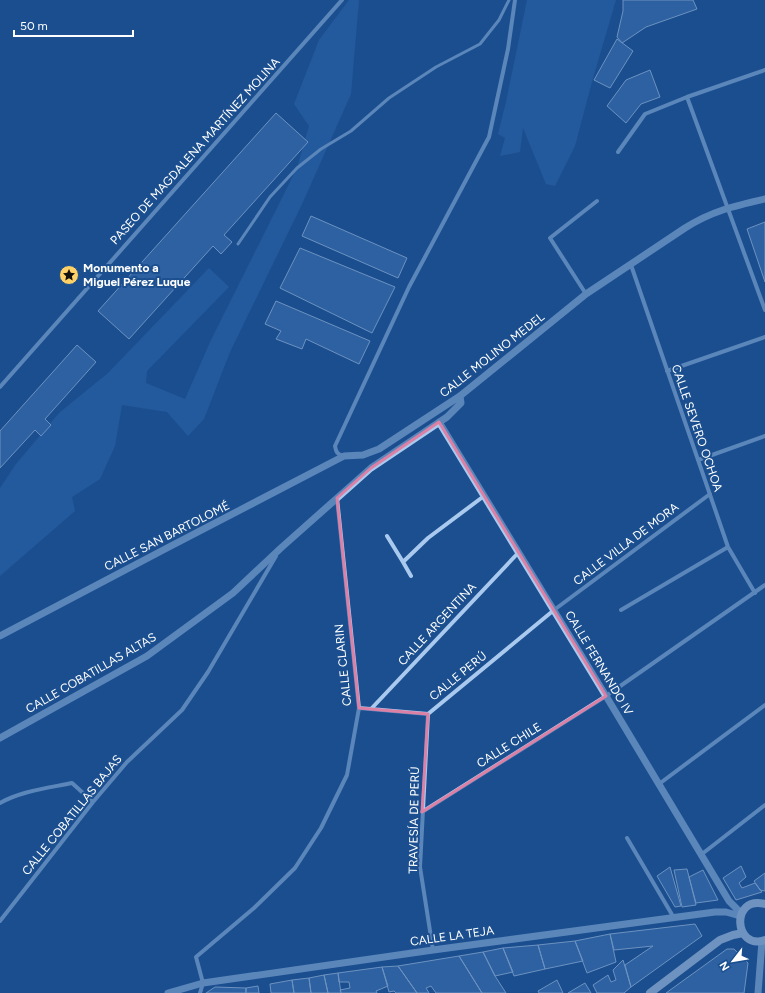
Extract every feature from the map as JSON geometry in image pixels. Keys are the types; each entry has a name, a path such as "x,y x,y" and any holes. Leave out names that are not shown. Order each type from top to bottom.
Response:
{"main road":[{"path":"763,940 751,940 743,933 740,925 741,915 749,905 755,903 765,904"},
{"path":"650,993 720,940 743,933"}],"street":[{"name":"PASEO DE MAGDALENA MARTÍNEZ MOLINA","path":"0,387 342,0"},
{"path":"344,456 339,455 336,452 335,446 409,287 489,137 508,49 515,0"},
{"path":"618,152 645,114 687,97 765,70"},
{"path":"687,97 765,310"},
{"name":"CALLE MOLINO MEDEL","path":"344,456 363,455 379,448 460,396 586,294 701,218 728,207 765,199"},
{"path":"586,294 550,238 597,201"},
{"name":"CALLE SEVERO OCHOA","path":"631,265 728,547 755,593"},
{"path":"667,371 765,337"},
{"path":"337,498 371,468 451,414 461,403 460,396"},
{"name":"CALLE FERNANDO IV","path":"439,422 702,854 729,901 741,915"},
{"path":"698,460 765,436"},
{"name":"CALLE SAN BARTOLOMÉ","path":"0,636 344,456"},
{"name":"CALLE VILLA DE MORA","path":"554,610 710,494"},
{"path":"403,562 428,538 485,496"},
{"name":"CALLE COBATILLAS ALTAS","path":"0,738 147,656 233,593 337,498"},
{"name":"CALLE CLARIN","path":"203,983 196,957 254,908 295,868 321,828 347,775 359,708 337,498"},
{"path":"387,536 411,576"},
{"name":"CALLE COBATILLAS BAJAS","path":"0,921 93,802 127,762 182,710 208,672 282,547"},
{"path":"621,610 728,547"},
{"name":"CALLE ARGENTINA","path":"371,709 519,552"},
{"name":"CALLE CHILE","path":"422,812 606,696 765,585"},
{"name":"CALLE PERÚ","path":"359,708 428,714 554,610"},
{"path":"659,784 765,705"},
{"name":"TRAVESÍA DE PERÚ","path":"428,714 420,867 433,950"},
{"path":"0,804 5,800 36,790 72,783 93,802"},
{"path":"702,854 765,805"},
{"path":"627,838 674,918"},
{"name":"CALLE LA TEJA","path":"168,993 203,983 433,950 716,912 741,915"},
{"path":"758,993 763,940"},
{"path":"200,993 203,983"}],"lane":[{"path":"238,244 270,197 297,168 321,149 351,131 389,98 436,67 480,44 499,20 509,0"}],"highlighted area":[{"path":"439,422 606,696 422,812 428,714 359,708 337,498 371,468"}],"shaded area":[{"path":"349,0 359,0 351,94 303,202 230,352 204,419 188,436 167,412 122,405 115,446 100,479 72,497 75,511 0,576 0,488 16,464 59,413 108,373 209,268 229,287 147,371 146,383 185,399 211,340 297,168 309,126 294,104 319,40"},
{"path":"527,0 616,0 575,146 555,186 546,184 523,128 520,152 500,156 505,138 498,134"}],"building":[{"path":"623,0 693,0 697,9 646,27 622,43 617,37 623,11"},
{"path":"617,39 633,51 610,88 594,80"},
{"path":"650,70 660,97 641,104 626,123 607,106 626,80"},
{"path":"276,113 308,142 224,235 232,242 221,254 213,246 129,339 98,311"},
{"path":"311,216 407,258 398,278 302,236"},
{"path":"765,222 765,282 747,229"},
{"path":"300,248 395,287 372,333 280,288"},
{"path":"276,301 370,341 359,364 306,339 302,349 276,339 281,331 265,324"},
{"path":"77,345 96,362 45,419 51,425 41,436 35,430 0,468 0,431"},
{"path":"741,866 746,877 739,883 742,888 755,883 762,892 736,900 723,878"},
{"path":"670,867 681,906 675,907 657,876"},
{"path":"687,869 696,905 682,907 674,870"},
{"path":"703,870 718,900 696,903 689,877"},
{"path":"765,873 765,891 760,890 754,881"},
{"path":"695,924 702,936 631,987 625,965 653,946 614,950 610,934"},
{"path":"610,934 616,962 587,973 575,941"},
{"path":"575,941 583,961 545,969 538,945"},
{"path":"538,945 545,969 514,976 503,948"},
{"path":"503,948 513,972 495,976 483,952"},
{"path":"727,949 734,949 748,963 744,993 666,993"},
{"path":"483,952 495,976 506,993 482,993 459,956"},
{"path":"459,956 482,993 436,993 431,986 426,988 429,993 417,993 398,966"},
{"path":"623,960 631,987 624,993 597,993 593,985 608,975 611,982 616,980 613,970"},
{"path":"398,966 417,993 389,992 382,967"},
{"path":"382,967 388,986 376,991 377,993 341,993 340,990 350,988 349,982 339,982 338,973"},
{"path":"338,973 341,993 328,993 324,975"},
{"path":"324,975 328,993 311,993 309,978"},
{"path":"309,978 311,993 294,993 292,980"},
{"path":"292,980 294,993 271,993 270,984"},
{"path":"557,980 563,993 539,993 538,991"},
{"path":"585,983 591,993 568,993"},
{"path":"258,986 259,993 246,993 246,988"},
{"path":"215,987 246,988 246,993 206,993"}],"place":[{"name":"Monumento a Miguel Pérez Luque","path":"69,275"}]}
